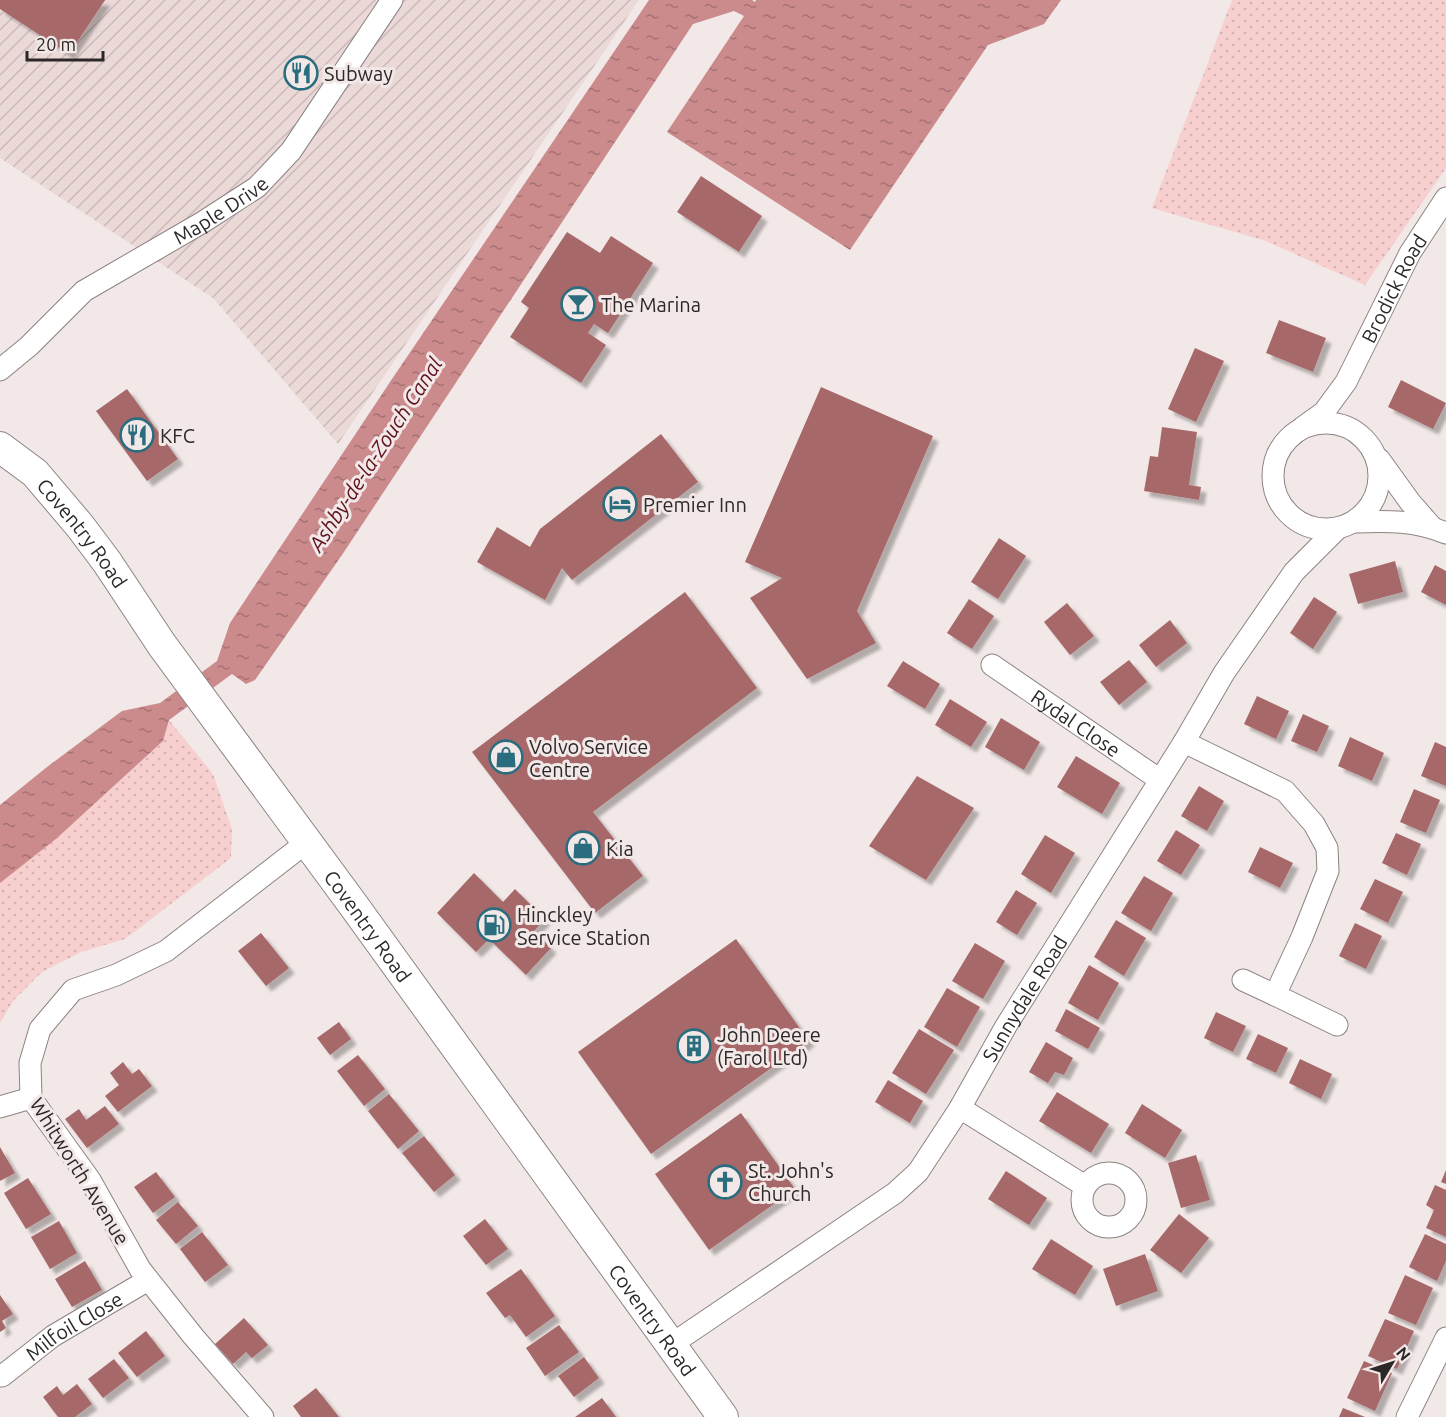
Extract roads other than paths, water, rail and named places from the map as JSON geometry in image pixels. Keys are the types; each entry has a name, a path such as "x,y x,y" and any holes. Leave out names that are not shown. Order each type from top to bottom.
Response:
{"main road":[{"name":"Coventry Road","path":"0,447 35,473 107,562 162,645 216,720 307,842 723,1417"}],"street":[{"name":"Maple Drive","path":"0,370 84,291 203,222 257,187 291,151 392,0"},
{"name":"Brodick Road","path":"1300,429 1324,412 1346,382 1410,253 1446,198"},
{"name":"Brodick Road","path":"1346,382 1341,407 1346,426"},
{"path":"1318,423 1346,426 1366,440 1410,502 1439,530 1401,521 1322,530 1304,525 1293,519 1280,504 1273,485 1277,454 1287,439 1300,429 1318,423"},
{"path":"1346,526 1366,513 1376,497 1380,476 1377,457"},
{"name":"Sunnydale Road","path":"1294,572 1304,525"},
{"name":"Sunnydale Road","path":"672,1344 895,1193 918,1172 960,1108 1006,1026 1184,742 1224,673 1294,572 1346,526"},
{"name":"Rydal Close","path":"992,665 1160,780"},
{"path":"1184,742 1285,790 1314,824 1326,848 1328,871 1302,937 1275,995"},
{"name":"Whitworth Avenue","path":"263,1417 148,1280 90,1180 31,1098 30,1063 40,1029 73,990 116,975 166,951 307,842"},
{"path":"1243,980 1337,1025"},
{"path":"0,1107 31,1098"},
{"path":"960,1108 1085,1186"},
{"name":"Milfoil Close","path":"1,1379 53,1336 148,1280"},
{"path":"1407,1417 1446,1338"}],"water":[{"name":"Ashby-de-la-Zouch Canal","path":"649,0 752,0 755,2 756,0 1061,0 1044,24 988,45 850,250 667,132 744,16 734,11 693,24 344,552 255,680 246,684 232,674 169,720 163,741 57,838 0,883 0,805 122,711 160,703 217,661 230,623"}],"place":[{"name":"Subway","path":"301,73"},
{"name":"The Marina","path":"578,304"},
{"name":"KFC","path":"137,435"},
{"name":"Premier Inn","path":"620,504"},
{"name":"Volvo Service Centre","path":"506,757"},
{"name":"Kia","path":"583,848"},
{"name":"Hinckley Service Station","path":"494,925"},
{"name":"John Deere (Farol Ltd)","path":"694,1046"},
{"name":"St. John's Church","path":"725,1182"}]}
